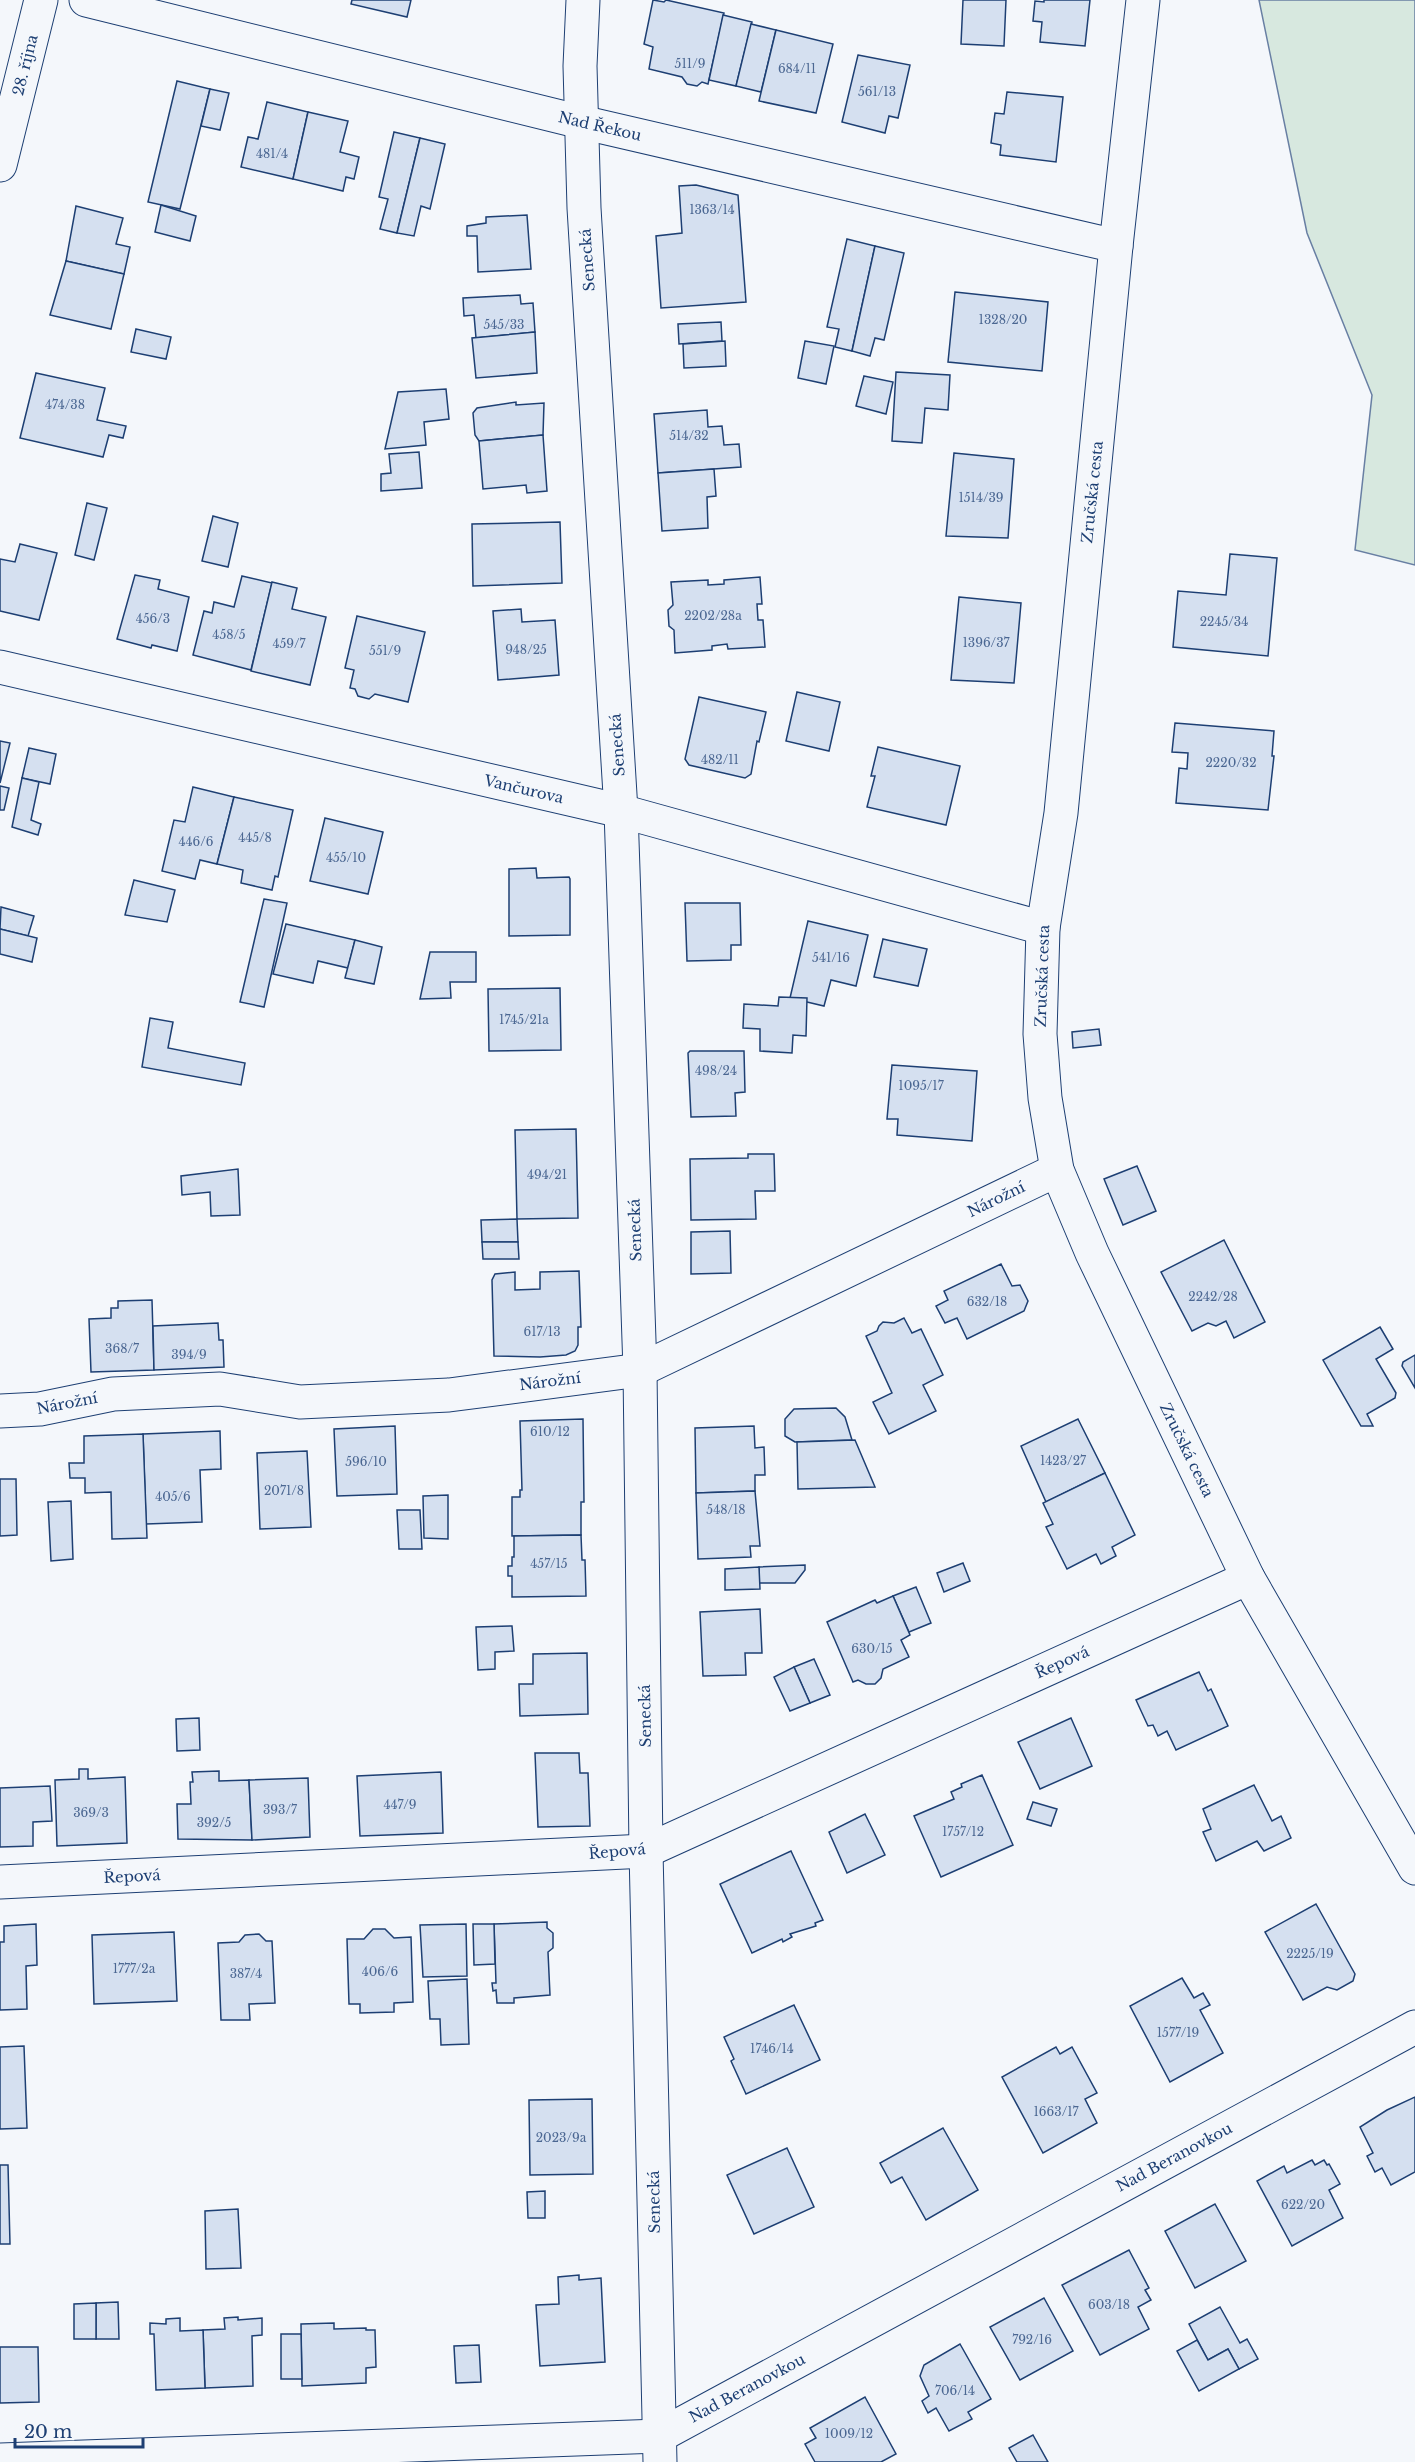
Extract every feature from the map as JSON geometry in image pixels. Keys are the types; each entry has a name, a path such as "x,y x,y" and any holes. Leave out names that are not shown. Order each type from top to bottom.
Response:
{"street":[{"name":"28. října","path":"0,165 41,0"},
{"name":"Nad Řekou","path":"86,0 582,122 1116,246"},
{"name":"Senecká","path":"584,0 580,66 584,208 621,811 640,1370 646,1851 660,2449"},
{"name":"Zručská cesta","path":"1143,0 1116,246 1061,813 1043,928 1040,1034 1045,1098 1057,1170 1092,1253 1248,1578 1415,1868"},
{"name":"Vančurova","path":"0,667 621,811 1043,928"},
{"name":"Nárožní","path":"0,1411 40,1409 113,1394 220,1389 300,1402 448,1395 640,1370 1057,1170"},
{"name":"Řepová","path":"0,1882 646,1851 1248,1578"},
{"name":"Nad Beranovkou","path":"0,2460 660,2449 1415,2027"}],"shaded area":[{"path":"1259,0 1415,0 1415,565 1355,550 1372,395 1307,233"}],"building":[{"path":"352,0 411,0 407,17 351,4"},
{"path":"653,0 664,2 666,0 724,13 708,84 702,82 697,86 687,84 682,77 649,69 653,47 644,44"},
{"path":"963,0 1006,0 1004,46 961,44"},
{"path":"1044,0 1090,0 1085,46 1040,42 1042,22 1033,21 1035,1 1044,2"},
{"path":"723,15 752,22 736,86 709,80"},
{"path":"751,24 776,30 761,92 736,86"},
{"path":"776,30 833,44 816,113 759,101"},
{"path":"858,55 910,65 898,118 889,116 885,133 842,122"},
{"path":"177,81 210,89 180,209 148,202"},
{"path":"210,89 229,93 220,130 201,126"},
{"path":"1007,92 1063,97 1056,162 1000,155 1001,145 991,143 995,113 1004,114"},
{"path":"267,102 308,112 293,179 241,167 248,137 258,139"},
{"path":"308,112 348,121 340,152 359,157 354,179 346,177 343,191 293,179"},
{"path":"394,132 420,138 397,233 380,229 388,199 379,197"},
{"path":"420,138 445,144 430,209 421,206 414,236 397,233"},
{"path":"696,185 738,195 746,302 661,308 656,236 682,233 679,186"},
{"path":"161,205 196,216 190,241 155,232"},
{"path":"76,206 123,218 116,244 130,247 124,274 66,261"},
{"path":"527,215 531,269 478,272 477,236 467,236 467,226 486,223 486,217"},
{"path":"847,239 875,246 852,351 835,347 839,329 827,327"},
{"path":"875,246 904,253 884,340 875,338 870,356 852,351"},
{"path":"66,261 124,274 111,329 50,315"},
{"path":"955,292 1048,302 1042,371 948,362"},
{"path":"520,295 521,304 533,303 535,332 476,338 474,315 464,316 463,298"},
{"path":"721,322 722,341 679,344 678,324"},
{"path":"136,329 171,337 166,359 131,352"},
{"path":"535,332 537,373 476,378 472,338"},
{"path":"725,341 726,366 684,368 683,344"},
{"path":"805,341 834,346 826,384 798,378"},
{"path":"896,372 950,375 948,410 925,408 922,443 892,441"},
{"path":"36,373 105,388 97,420 126,426 123,438 109,435 103,457 20,438"},
{"path":"864,376 893,382 886,414 856,406"},
{"path":"446,389 449,419 424,422 426,445 385,449 398,392"},
{"path":"516,402 516,405 544,403 543,435 479,441 475,435 473,413 477,408"},
{"path":"707,410 708,427 722,426 724,445 739,444 741,467 658,473 654,414"},
{"path":"543,435 547,491 527,493 526,485 483,489 479,441"},
{"path":"419,452 422,488 381,491 381,474 391,473 389,454"},
{"path":"954,453 1014,459 1008,538 946,536"},
{"path":"714,469 716,496 707,497 708,528 662,531 658,473"},
{"path":"87,503 107,508 94,560 75,555"},
{"path":"213,516 238,523 228,567 202,561"},
{"path":"560,522 562,583 473,586 472,524"},
{"path":"20,544 57,553 39,620 0,611 0,559 15,562"},
{"path":"1230,554 1277,558 1268,656 1173,647 1178,591 1226,595"},
{"path":"135,575 160,580 158,589 189,597 177,651 152,645 151,648 117,639"},
{"path":"242,576 272,583 251,670 193,655 204,611 212,613 214,602 234,607"},
{"path":"760,577 762,604 757,604 758,620 763,620 765,647 728,649 727,644 712,646 712,650 675,653 674,630 669,626 668,610 673,605 671,582 708,580 708,585 724,584 724,580"},
{"path":"272,582 297,588 292,609 326,617 310,685 251,671"},
{"path":"959,597 1021,603 1014,683 951,680"},
{"path":"521,609 522,622 555,620 559,675 498,680 493,611"},
{"path":"357,616 425,632 408,702 375,694 369,699 358,696 355,689 350,688 354,670 345,668"},
{"path":"797,692 840,702 829,751 786,741"},
{"path":"699,697 766,712 759,742 757,741 751,774 745,778 689,765 685,759"},
{"path":"1175,723 1274,731 1272,756 1274,756 1268,810 1176,803 1179,768 1187,769 1188,753 1172,752"},
{"path":"0,741 10,743 0,783"},
{"path":"878,747 960,766 946,825 867,807 875,776 871,776"},
{"path":"29,748 56,754 50,784 22,778"},
{"path":"22,778 39,782 31,820 41,824 38,835 12,827"},
{"path":"0,786 9,788 4,810 0,810"},
{"path":"193,787 234,797 217,864 200,860 195,879 162,871 174,820 185,822"},
{"path":"234,797 293,810 278,877 275,876 272,890 241,883 243,870 217,864"},
{"path":"325,818 383,832 368,894 310,881"},
{"path":"536,868 537,878 569,877 570,935 509,936 509,869"},
{"path":"134,880 175,890 167,922 125,915"},
{"path":"264,899 287,903 264,1007 240,1002"},
{"path":"685,903 740,903 741,945 731,945 731,960 687,961"},
{"path":"1,907 34,916 28,936 0,929"},
{"path":"808,921 868,935 856,986 831,980 824,1006 790,998"},
{"path":"286,924 355,940 348,968 318,961 313,983 273,974"},
{"path":"0,929 37,938 32,962 0,954"},
{"path":"883,939 927,949 918,986 874,977"},
{"path":"355,940 382,947 374,984 345,978"},
{"path":"430,952 476,952 476,982 450,982 451,998 420,999"},
{"path":"560,988 561,1050 489,1051 488,989"},
{"path":"779,997 807,998 806,1036 793,1035 792,1053 760,1051 760,1029 743,1028 744,1004 778,1006"},
{"path":"150,1018 173,1022 168,1048 245,1063 241,1085 142,1067"},
{"path":"1099,1029 1101,1045 1073,1048 1072,1032"},
{"path":"690,1051 744,1051 745,1092 735,1093 736,1116 691,1117 688,1053"},
{"path":"892,1065 977,1071 972,1141 897,1135 898,1119 887,1119"},
{"path":"576,1129 578,1218 517,1219 515,1130"},
{"path":"748,1154 774,1154 775,1191 755,1191 756,1219 691,1220 690,1159 748,1158"},
{"path":"1137,1166 1156,1211 1123,1225 1104,1179"},
{"path":"238,1169 240,1215 211,1216 210,1192 182,1195 181,1176"},
{"path":"517,1219 518,1242 482,1242 481,1220"},
{"path":"730,1231 731,1273 691,1274 691,1232"},
{"path":"1224,1240 1265,1322 1234,1338 1226,1321 1216,1326 1208,1323 1192,1331 1161,1272"},
{"path":"482,1242 518,1242 519,1259 483,1259"},
{"path":"1001,1264 1012,1286 1020,1285 1028,1301 1024,1311 967,1339 957,1318 945,1323 936,1306 948,1300 944,1291"},
{"path":"579,1271 581,1327 578,1327 578,1345 575,1351 566,1355 540,1357 494,1356 492,1280 495,1274 515,1272 515,1290 540,1289 540,1272"},
{"path":"152,1300 154,1370 91,1372 89,1319 111,1318 111,1308 118,1308 118,1301"},
{"path":"904,1318 912,1333 921,1329 943,1375 923,1385 936,1411 889,1434 873,1402 892,1393 866,1336 877,1331 883,1322 894,1323"},
{"path":"218,1323 219,1340 223,1340 224,1367 154,1370 153,1326"},
{"path":"1380,1327 1393,1349 1376,1359 1396,1393 1395,1398 1367,1414 1373,1426 1361,1426 1323,1360"},
{"path":"1415,1355 1415,1388 1402,1366 1403,1362"},
{"path":"836,1408 845,1417 852,1440 795,1442 785,1436 785,1419 794,1409"},
{"path":"583,1419 584,1502 581,1502 581,1535 512,1536 512,1497 520,1497 520,1490 522,1490 520,1421"},
{"path":"1078,1419 1105,1473 1046,1502 1021,1446"},
{"path":"395,1426 397,1494 337,1496 334,1429"},
{"path":"754,1426 755,1448 764,1447 765,1475 755,1475 755,1491 696,1493 695,1428"},
{"path":"220,1431 221,1469 200,1470 202,1522 146,1524 143,1434"},
{"path":"143,1434 147,1538 112,1539 111,1492 85,1493 85,1478 70,1478 69,1463 84,1463 84,1436"},
{"path":"855,1440 875,1487 798,1489 797,1442"},
{"path":"307,1451 311,1527 260,1529 257,1453"},
{"path":"1105,1473 1135,1535 1112,1547 1116,1556 1101,1564 1096,1554 1067,1569 1046,1527 1053,1524 1043,1503"},
{"path":"0,1479 16,1479 17,1535 0,1536"},
{"path":"755,1491 760,1546 750,1546 751,1557 698,1559 696,1493"},
{"path":"448,1495 448,1539 424,1538 423,1496"},
{"path":"71,1501 73,1559 51,1561 48,1502"},
{"path":"397,1510 420,1510 422,1549 399,1549"},
{"path":"581,1535 582,1560 585,1560 586,1596 512,1597 512,1576 508,1576 508,1566 512,1566 512,1557 514,1557 514,1536"},
{"path":"963,1563 970,1581 944,1592 937,1573"},
{"path":"805,1565 805,1570 795,1583 759,1583 759,1567"},
{"path":"759,1567 760,1589 725,1590 725,1569"},
{"path":"916,1587 931,1623 909,1632 893,1596"},
{"path":"893,1596 910,1635 901,1640 909,1657 883,1669 881,1678 875,1684 866,1684 858,1680 853,1682 827,1622 875,1600 877,1603"},
{"path":"760,1609 762,1653 745,1653 746,1675 703,1676 700,1612"},
{"path":"512,1626 514,1651 495,1652 495,1669 478,1670 476,1627"},
{"path":"587,1653 588,1714 520,1716 519,1684 533,1684 533,1654"},
{"path":"814,1659 830,1695 810,1703 794,1667"},
{"path":"794,1667 810,1703 790,1711 774,1677"},
{"path":"1199,1672 1208,1691 1211,1689 1228,1726 1176,1750 1167,1731 1158,1736 1153,1725 1148,1726 1136,1700"},
{"path":"199,1718 200,1750 177,1751 176,1719"},
{"path":"1071,1718 1092,1766 1040,1789 1018,1742"},
{"path":"535,1753 579,1753 580,1773 588,1773 590,1826 538,1827"},
{"path":"79,1769 88,1769 88,1779 125,1777 127,1843 57,1846 55,1780 79,1779"},
{"path":"219,1771 219,1781 249,1780 252,1840 178,1839 177,1804 191,1804 192,1772"},
{"path":"441,1772 443,1833 360,1836 357,1776"},
{"path":"982,1775 1013,1845 941,1877 914,1816 954,1799 951,1792 962,1787 961,1784"},
{"path":"308,1778 310,1837 252,1840 249,1780"},
{"path":"1254,1785 1272,1821 1281,1816 1291,1838 1264,1851 1257,1841 1216,1861 1203,1832 1211,1829 1203,1809"},
{"path":"50,1786 52,1821 33,1822 33,1846 0,1847 0,1788"},
{"path":"1033,1802 1057,1809 1051,1826 1027,1819"},
{"path":"865,1814 885,1855 847,1873 829,1832"},
{"path":"791,1851 823,1920 815,1923 816,1926 790,1934 792,1937 783,1942 782,1939 752,1953 720,1884"},
{"path":"1316,1904 1355,1974 1353,1981 1337,1990 1327,1987 1303,2000 1265,1932"},
{"path":"547,1922 547,1928 553,1933 553,1948 548,1952 550,1995 514,1998 514,2003 497,2003 496,1990 493,1991 492,1983 496,1983 494,1924"},
{"path":"36,1924 37,1965 26,1966 27,2009 0,2010 0,1942 4,1942 4,1926"},
{"path":"466,1924 467,1976 423,1977 420,1925"},
{"path":"473,1924 494,1924 495,1964 474,1965"},
{"path":"373,1929 385,1929 394,1938 411,1937 413,2002 394,2003 394,2012 360,2013 360,2004 349,2004 347,1939 364,1939"},
{"path":"174,1932 177,2001 94,2004 92,1935"},
{"path":"259,1934 266,1941 272,1941 275,2003 249,2004 250,2020 221,2020 218,1943 239,1942 245,1935"},
{"path":"1182,1978 1194,1998 1203,1993 1210,2005 1200,2010 1223,2053 1170,2082 1130,2006"},
{"path":"467,1979 469,2044 441,2045 440,2019 430,2019 428,1981"},
{"path":"794,2005 820,2060 746,2094 731,2061 734,2059 724,2037"},
{"path":"24,2046 27,2128 0,2129 0,2047"},
{"path":"1056,2047 1060,2054 1072,2047 1097,2093 1085,2099 1097,2123 1043,2153 1002,2077"},
{"path":"1415,2097 1415,2172 1391,2185 1382,2168 1375,2172 1367,2156 1373,2153 1360,2127 1387,2110"},
{"path":"592,2099 593,2174 530,2175 529,2100"},
{"path":"943,2128 978,2190 926,2220 902,2177 891,2183 880,2163"},
{"path":"787,2148 814,2207 754,2234 727,2175"},
{"path":"1312,2160 1315,2165 1324,2160 1327,2165 1329,2164 1340,2184 1329,2190 1343,2218 1292,2246 1257,2181 1284,2166 1287,2173"},
{"path":"0,2165 8,2165 10,2244 0,2244"},
{"path":"545,2191 545,2218 528,2218 527,2192"},
{"path":"1215,2204 1246,2261 1195,2288 1165,2231"},
{"path":"238,2209 241,2268 206,2269 205,2211"},
{"path":"1129,2250 1149,2288 1145,2290 1151,2300 1138,2307 1149,2329 1100,2355 1062,2285"},
{"path":"579,2275 579,2280 601,2278 605,2362 540,2366 536,2305 559,2304 558,2277"},
{"path":"1044,2298 1073,2351 1020,2380 990,2327"},
{"path":"118,2302 119,2339 96,2339 96,2303"},
{"path":"96,2303 96,2339 74,2339 74,2304"},
{"path":"1220,2307 1240,2343 1247,2339 1258,2359 1239,2369 1228,2349 1208,2360 1189,2324"},
{"path":"238,2317 238,2320 262,2318 262,2335 252,2336 253,2386 205,2388 203,2330 225,2329 224,2318"},
{"path":"180,2318 180,2331 203,2330 205,2388 156,2390 154,2334 150,2334 150,2323 166,2324 166,2319"},
{"path":"334,2323 334,2329 375,2330 376,2367 366,2368 366,2383 302,2386 301,2324"},
{"path":"281,2334 301,2334 302,2379 281,2379"},
{"path":"1197,2340 1208,2360 1228,2349 1239,2369 1199,2391 1177,2351"},
{"path":"960,2344 991,2399 968,2412 972,2419 949,2431 936,2408 928,2413 922,2401 929,2396 920,2376 924,2365"},
{"path":"479,2345 481,2382 456,2383 454,2346"},
{"path":"0,2347 38,2347 39,2402 0,2403"},
{"path":"865,2397 896,2454 881,2462 815,2462 805,2444 816,2438 810,2428"},
{"path":"1033,2435 1048,2462 1017,2462 1009,2448"}]}
